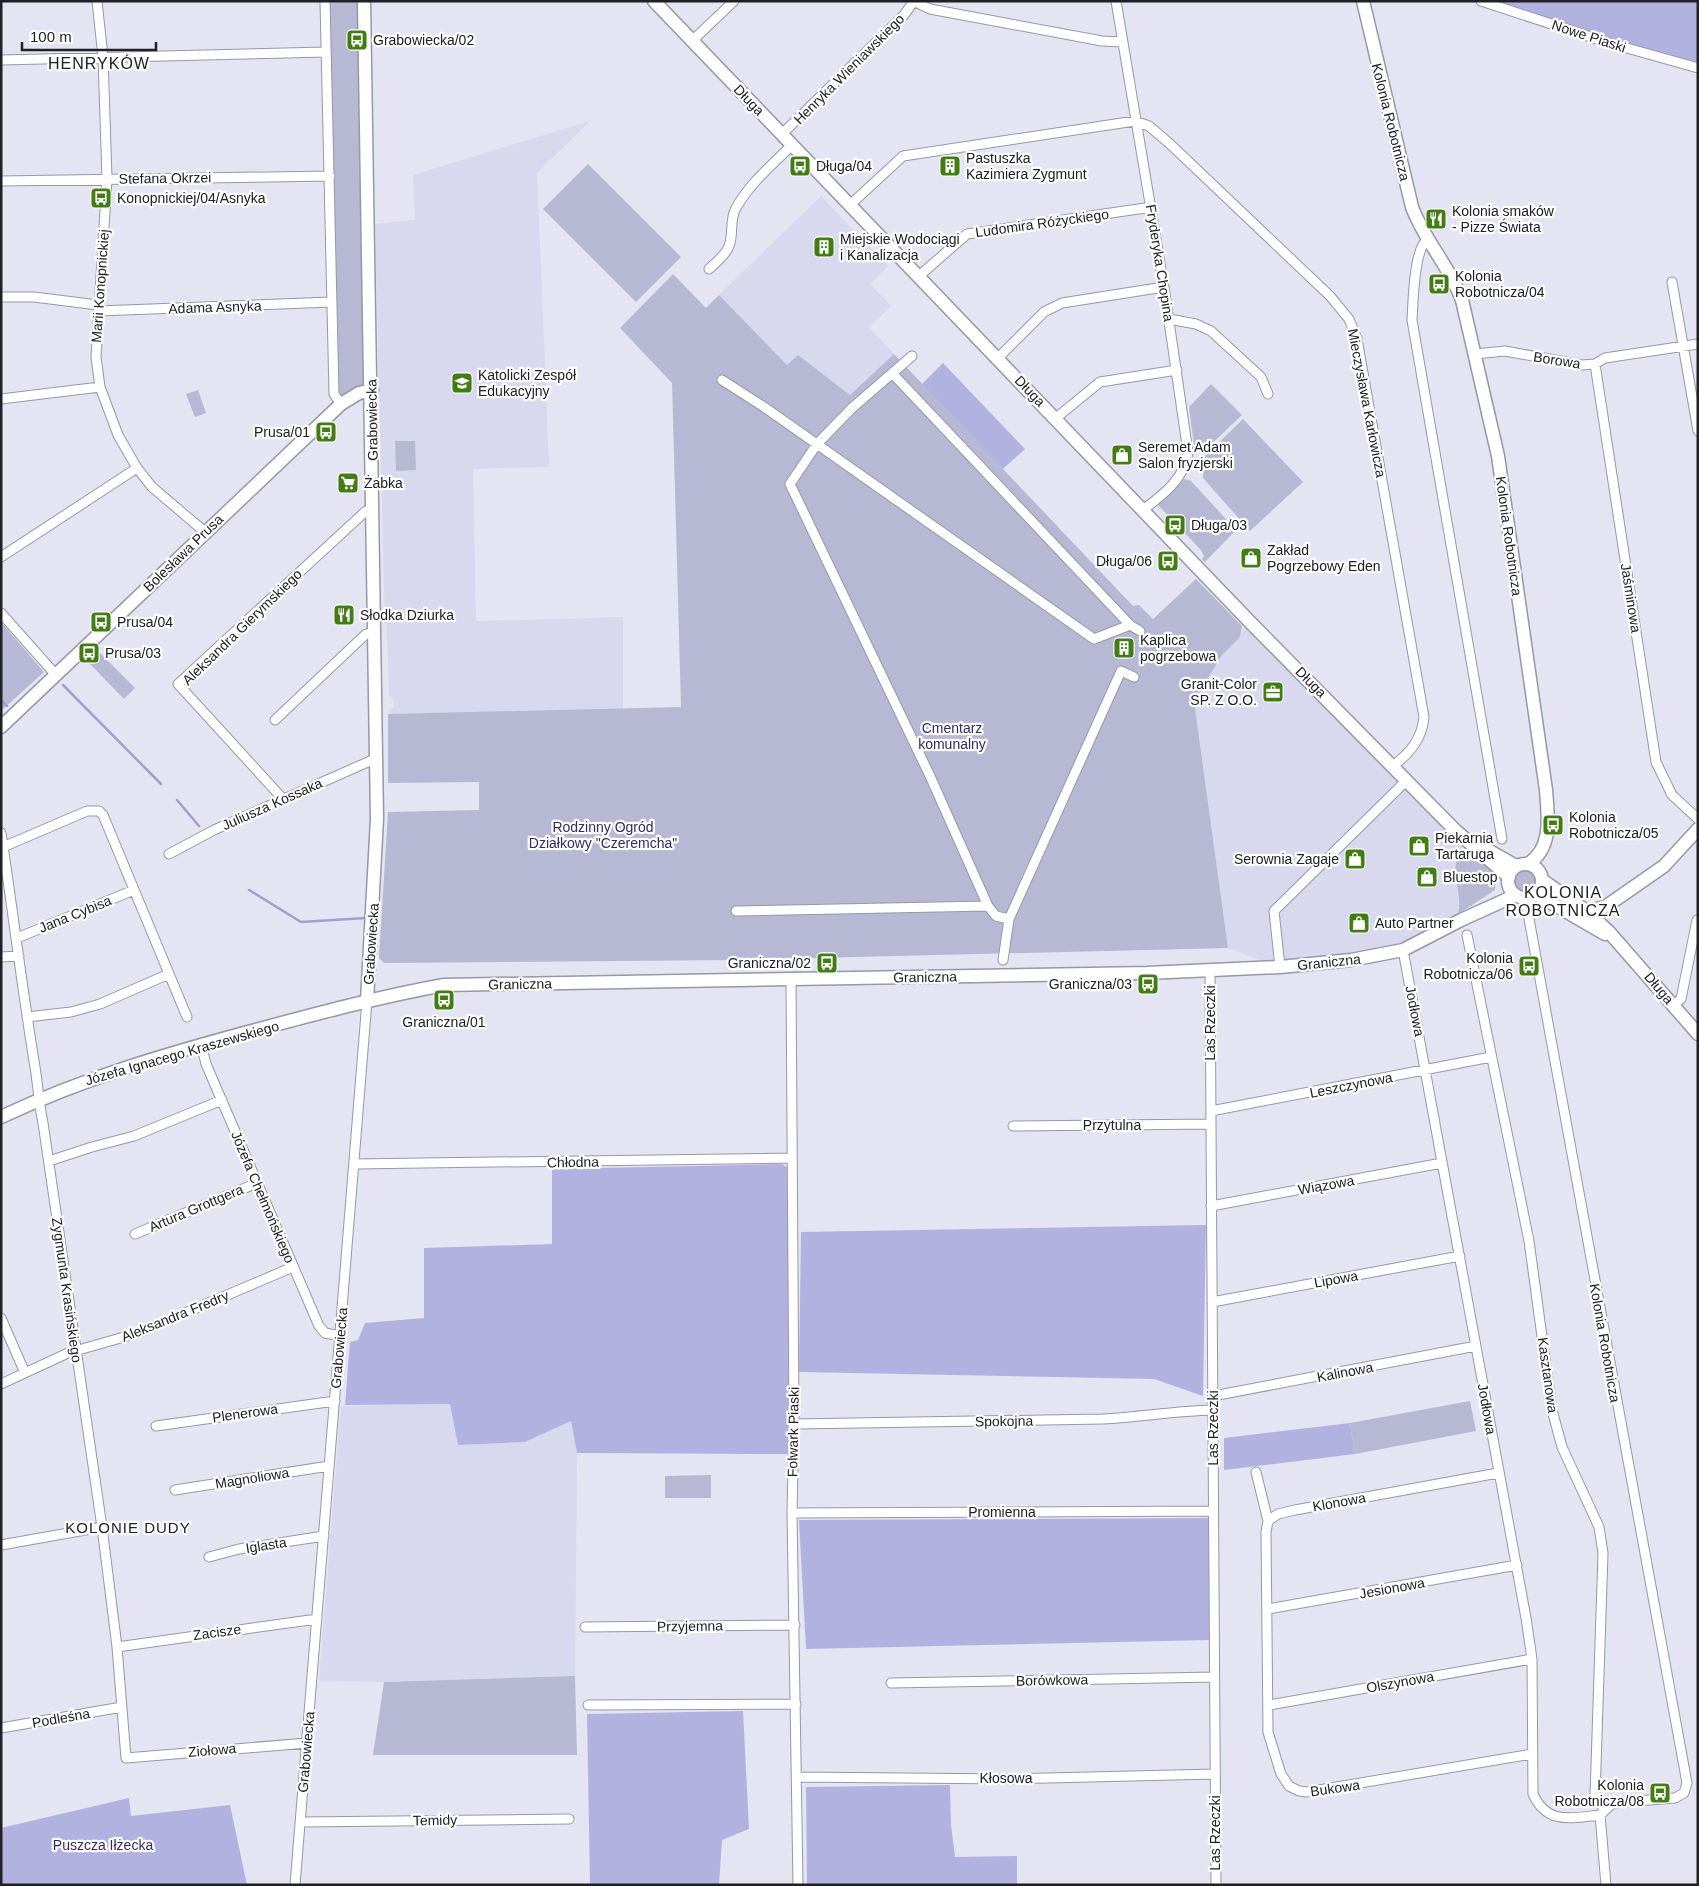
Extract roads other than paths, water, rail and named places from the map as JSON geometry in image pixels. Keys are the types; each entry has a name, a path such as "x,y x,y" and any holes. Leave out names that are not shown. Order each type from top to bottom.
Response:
{"street":[{"name":"Marii Konopnickiej","path":"97,1 103,57 107,179 96,357 100,387 118,435 137,468 152,487 205,532"},
{"path":"325,1 334,394 341,404"},
{"name":"Grabowiecka","path":"295,1885 367,1001 376,866 372,390 364,1"},
{"name":"Długa","path":"654,1 1454,830 1468,840 1519,890 1566,911 1619,943"},
{"path":"692,41 734,1"},
{"name":"Henryka Wieniawskiego","path":"782,134 904,15 914,1 930,10 1122,42"},
{"name":"Fryderyka Chopina","path":"1116,1 1135,121 1140,136 1152,208 1188,452 1188,462 1178,478 1144,510"},
{"name":"Kolonia Robotnicza","path":"1363,1 1408,194 1427,240 1459,293 1498,456 1546,800 1544,844 1546,854 1544,866 1541,876 1519,890 1686,1789 1675,1798 1612,1802 1602,1812"},
{"name":"Nowe Piaski","path":"1481,1 1609,43 1698,68"},
{"path":"1,60 326,52"},
{"path":"850,205 903,156 1135,121"},
{"name":"Mieczysława Karłowicza","path":"1135,121 1149,126 1170,144 1330,296 1354,326 1424,717 1423,731 1416,743 1392,766"},
{"path":"710,269 726,252 730,244 731,226 735,209 754,182 792,145"},
{"name":"Stefana Okrzei","path":"1,182 330,176"},
{"name":"Ludomira Różyckiego","path":"919,276 967,234 1152,208"},
{"path":"1427,240 1420,248 1413,295 1412,320 1502,838"},
{"path":"1672,282 1698,431"},
{"path":"998,358 1044,312 1052,307 1062,303 1164,286"},
{"name":"Adama Asnyka","path":"1,297 34,297 98,308 332,302"},
{"path":"1169,318 1196,324 1211,331 1261,377 1268,394"},
{"name":"Borowa","path":"1475,354 1505,351 1582,365 1595,364 1605,358 1698,344"},
{"path":"912,356 852,408 817,444 790,484 930,776 988,906 996,916 1009,919"},
{"name":"Jaśminowa","path":"1595,364 1656,762 1672,795 1698,819"},
{"path":"1056,418 1100,382 1177,370"},
{"path":"892,373 1130,626 1140,631"},
{"path":"722,380 817,444 1094,639 1130,626"},
{"path":"1,399 100,387"},
{"name":"Bolesława Prusa","path":"1,728 341,404 359,393 372,390"},
{"path":"1,557 137,468"},
{"name":"Aleksandra Gierymskiego","path":"283,799 178,684 366,510 373,510"},
{"path":"1,613 56,675"},
{"path":"275,720 366,634 375,633"},
{"path":"1003,960 1009,919 1121,671 1134,676"},
{"name":"Juliusza Kossaka","path":"169,854 214,830 376,758"},
{"path":"1280,967 1274,910 1406,781"},
{"path":"3,847 93,809 103,815 187,1017"},
{"path":"1566,911 1608,905 1655,873 1698,829"},
{"name":"Zygmunta Krasińskiego","path":"1,834 17,938 26,1017 38,1086 38,1100 49,1161 102,1527 117,1647 126,1749"},
{"name":"Długa","path":"1468,840 1541,876 1584,909 1606,928 1698,1034"},
{"path":"1519,890 1522,865 1542,853 1544,844"},
{"path":"1584,909 1655,873"},
{"name":"Jana Cybisa","path":"17,938 134,890"},
{"name":"Graniczna","path":"367,1001 444,985 1210,972 1280,967 1351,960 1403,950 1519,890"},
{"path":"1606,928 1604,916 1608,905"},
{"path":"736,910 988,906"},
{"path":"1673,1005 1681,999 1697,920"},
{"name":"Kasztanowa","path":"1467,936 1529,1241 1552,1410 1562,1447 1599,1527 1602,1540 1603,1591 1595,1796 1602,1812 1606,1885"},
{"name":"Jodłowa","path":"1403,950 1498,1473 1517,1565 1532,1659 1533,1794 1544,1811 1560,1818 1602,1812"},
{"path":"1,957 19,956"},
{"name":"Las Rzeczki","path":"1210,972 1216,1885"},
{"path":"26,1017 72,1012 100,1004 169,974"},
{"name":"Folwark Piaski","path":"791,979 794,1424 792,1513 798,1885"},
{"name":"Józefa Ignacego Kraszewskiego","path":"1,1117 38,1100 137,1063 201,1044 367,1001"},
{"name":"Józefa Chełmońskiego","path":"201,1044 206,1064 318,1326 325,1333 340,1336"},
{"name":"Leszczynowa","path":"1210,1111 1491,1058"},
{"path":"49,1161 92,1146 134,1136 222,1100"},
{"name":"Przytulna","path":"1013,1126 1210,1124"},
{"name":"Chłodna","path":"354,1164 792,1158"},
{"name":"Wiązowa","path":"1211,1206 1442,1163"},
{"name":"Artura Grottgera","path":"135,1234 257,1183"},
{"name":"Lipowa","path":"1212,1302 1460,1256"},
{"name":"Aleksandra Fredry","path":"1,1384 76,1350 138,1333 293,1267"},
{"path":"1,1318 25,1373"},
{"name":"Kalinowa","path":"1213,1396 1476,1346"},
{"name":"Plenerowa","path":"156,1426 335,1401"},
{"name":"Spokojna","path":"794,1424 1103,1420 1145,1417 1175,1411 1212,1410"},
{"name":"Magnoliowa","path":"175,1490 329,1466"},
{"path":"1256,1472 1268,1521 1266,1532 1268,1609"},
{"name":"Klonowa","path":"1268,1521 1278,1514 1295,1510 1498,1473"},
{"name":"Promienna","path":"792,1513 1213,1511"},
{"path":"1,1545 102,1527"},
{"name":"Iglasta","path":"209,1556 239,1549 324,1536"},
{"name":"Jesionowa","path":"1268,1609 1517,1565"},
{"name":"Bukowa","path":"1268,1609 1268,1732 1274,1757 1289,1786 1298,1792 1324,1791 1532,1754"},
{"name":"Zacisze","path":"117,1647 317,1619"},
{"name":"Przyjemna","path":"586,1627 795,1624"},
{"name":"Olszynowa","path":"1269,1705 1532,1659"},
{"name":"Borówkowa","path":"891,1683 1214,1677"},
{"path":"588,1705 796,1704"},
{"name":"Podleśna","path":"1,1728 122,1707"},
{"name":"Ziołowa","path":"126,1749 126,1758 307,1743"},
{"name":"Kłosowa","path":"797,1777 1009,1779 1215,1774"},
{"name":"Temidy","path":"300,1822 569,1819"}],"waterway":[{"path":"63,685 161,784"},
{"path":"1,700 7,706"},
{"path":"177,800 199,826"},
{"path":"249,890 301,922 366,918"}],"place":[{"name":"Grabowiecka/02","path":"357,40"},
{"name":"Długa/04","path":"800,166"},
{"name":"Pastuszka Kazimiera Zygmunt","path":"950,166"},
{"name":"Konopnickiej/04/Asnyka","path":"101,198"},
{"name":"Kolonia smaków - Pizze Świata","path":"1436,219"},
{"name":"Miejskie Wodociągi i Kanalizacja","path":"824,247"},
{"name":"Kolonia Robotnicza/04","path":"1439,284"},
{"name":"Katolicki Zespół Edukacyjny","path":"462,383"},
{"name":"Prusa/01","path":"326,432"},
{"name":"Seremet Adam Salon fryzjerski","path":"1122,455"},
{"name":"Żabka","path":"348,483"},
{"name":"Długa/03","path":"1175,525"},
{"name":"Zakład Pogrzebowy Eden","path":"1251,558"},
{"name":"Długa/06","path":"1168,561"},
{"name":"Słodka Dziurka","path":"344,615"},
{"name":"Prusa/04","path":"101,622"},
{"name":"Kaplica pogrzebowa","path":"1124,648"},
{"name":"Prusa/03","path":"89,653"},
{"name":"Granit-Color SP. Z O.O.","path":"1273,692"},
{"name":"Kolonia Robotnicza/05","path":"1553,825"},
{"name":"Piekarnia Tartaruga","path":"1419,846"},
{"name":"Serownia Zagaje","path":"1355,859"},
{"name":"Bluestop","path":"1427,877"},
{"name":"Auto Partner","path":"1359,923"},
{"name":"Graniczna/02","path":"827,963"},
{"name":"Kolonia Robotnicza/06","path":"1529,966"},
{"name":"Graniczna/03","path":"1148,984"},
{"name":"Graniczna/01","path":"444,1000"},
{"name":"Kolonia Robotnicza/08","path":"1660,1793"}],"district":[{"name":"HENRYKÓW","path":"99,63"},
{"name":"KOLONIA ROBOTNICZA","path":"1563,901"},
{"name":"KOLONIE DUDY","path":"128,1528"}],"park label":[{"name":"Cmentarz komunalny","path":"952,736"},
{"name":"Rodzinny Ogród Działkowy \"Czeremcha\"","path":"603,836"},
{"name":"Puszcza Iłżecka","path":"103,1845"}]}
